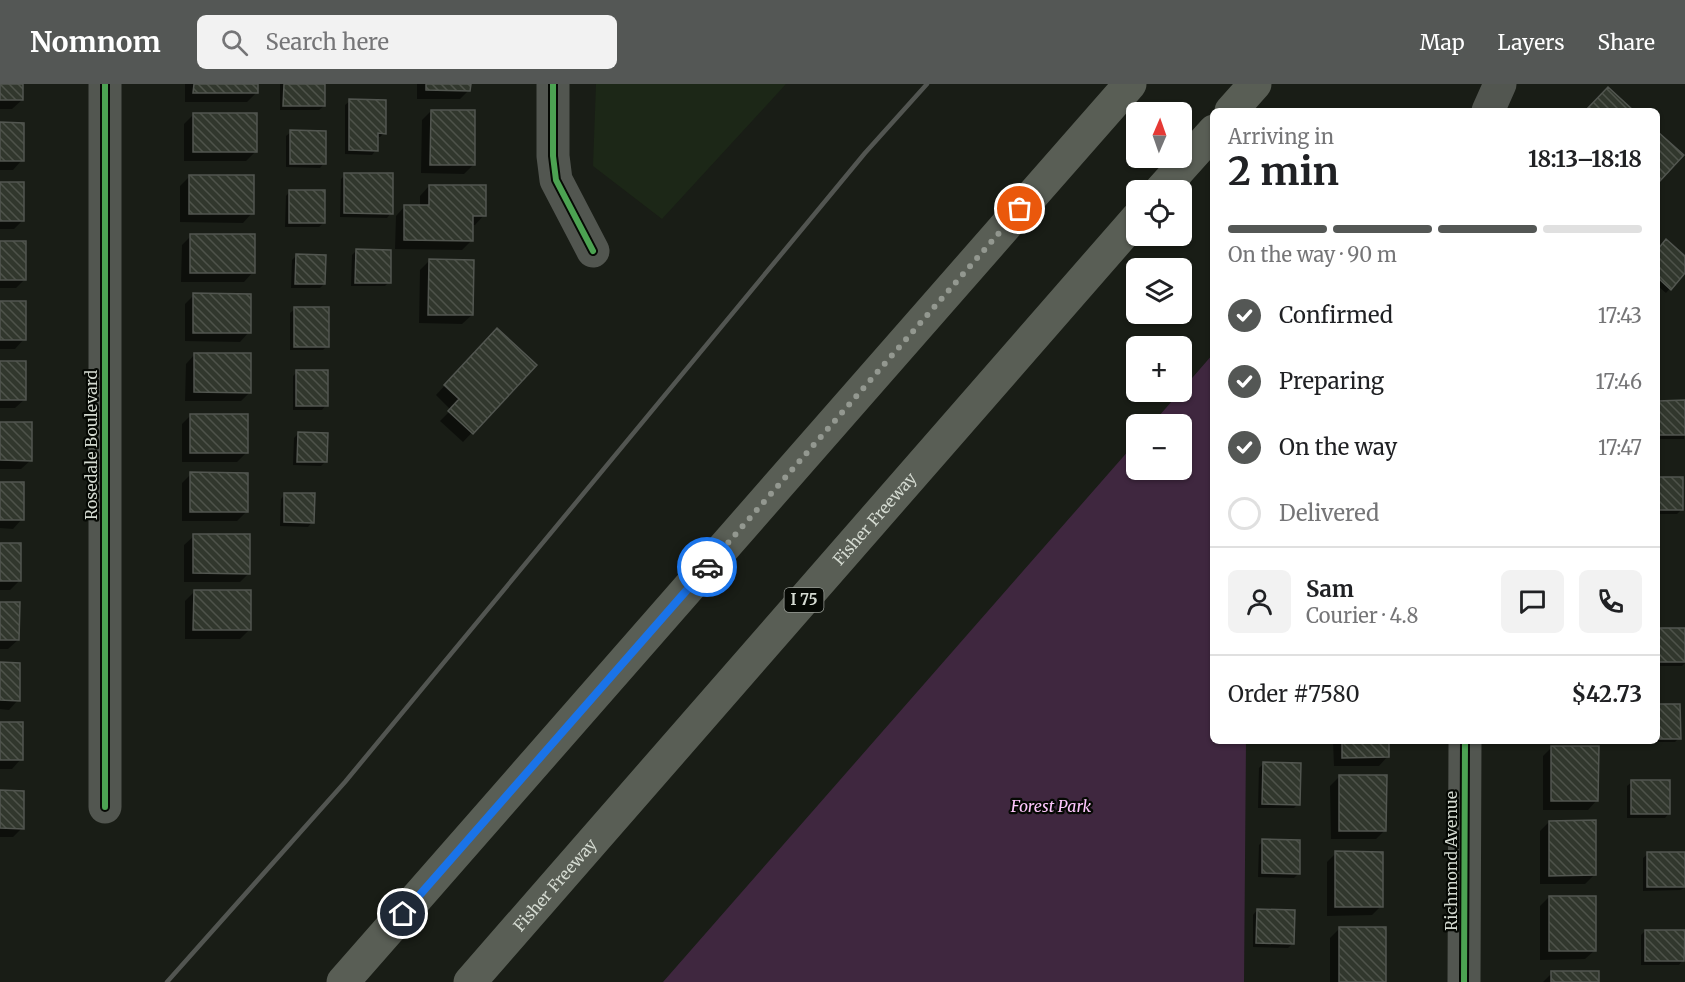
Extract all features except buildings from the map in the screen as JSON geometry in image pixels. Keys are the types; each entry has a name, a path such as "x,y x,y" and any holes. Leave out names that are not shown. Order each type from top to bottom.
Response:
{"highway":[{"path":"343,982 1130,84"},
{"path":"1234,108 1255,84"},
{"path":"1170,180 1210,135"},
{"name":"Fisher Freeway","path":"470,982 1126,231"}],"street":[{"name":"Rosedale Boulevard","path":"105,84 105,807"},
{"path":"553,84 553,156 556,180 593,251"},
{"path":"1489,108 1500,84"},
{"name":"Richmond Avenue","path":"1464,982 1466,744"}],"shaded area":[{"path":"596,84 786,84 662,219 593,166"}],"green space":[{"name":"Forest Park","path":"1210,357 1210,744 1246,744 1244,982 663,982 1126,454 1126,480 1192,480 1192,414 1161,414 1171,402 1192,402 1192,378"}],"railway":[{"path":"167,982 345,782 865,153 927,84"}],"cycle path":[{"path":"105,84 105,807"},
{"path":"553,84 553,156 556,180 593,251"},
{"path":"1464,982 1465,744"}],"way so far":[{"path":"707,567 1020,209"}],"route":[{"path":"403,914 707,567"}]}
